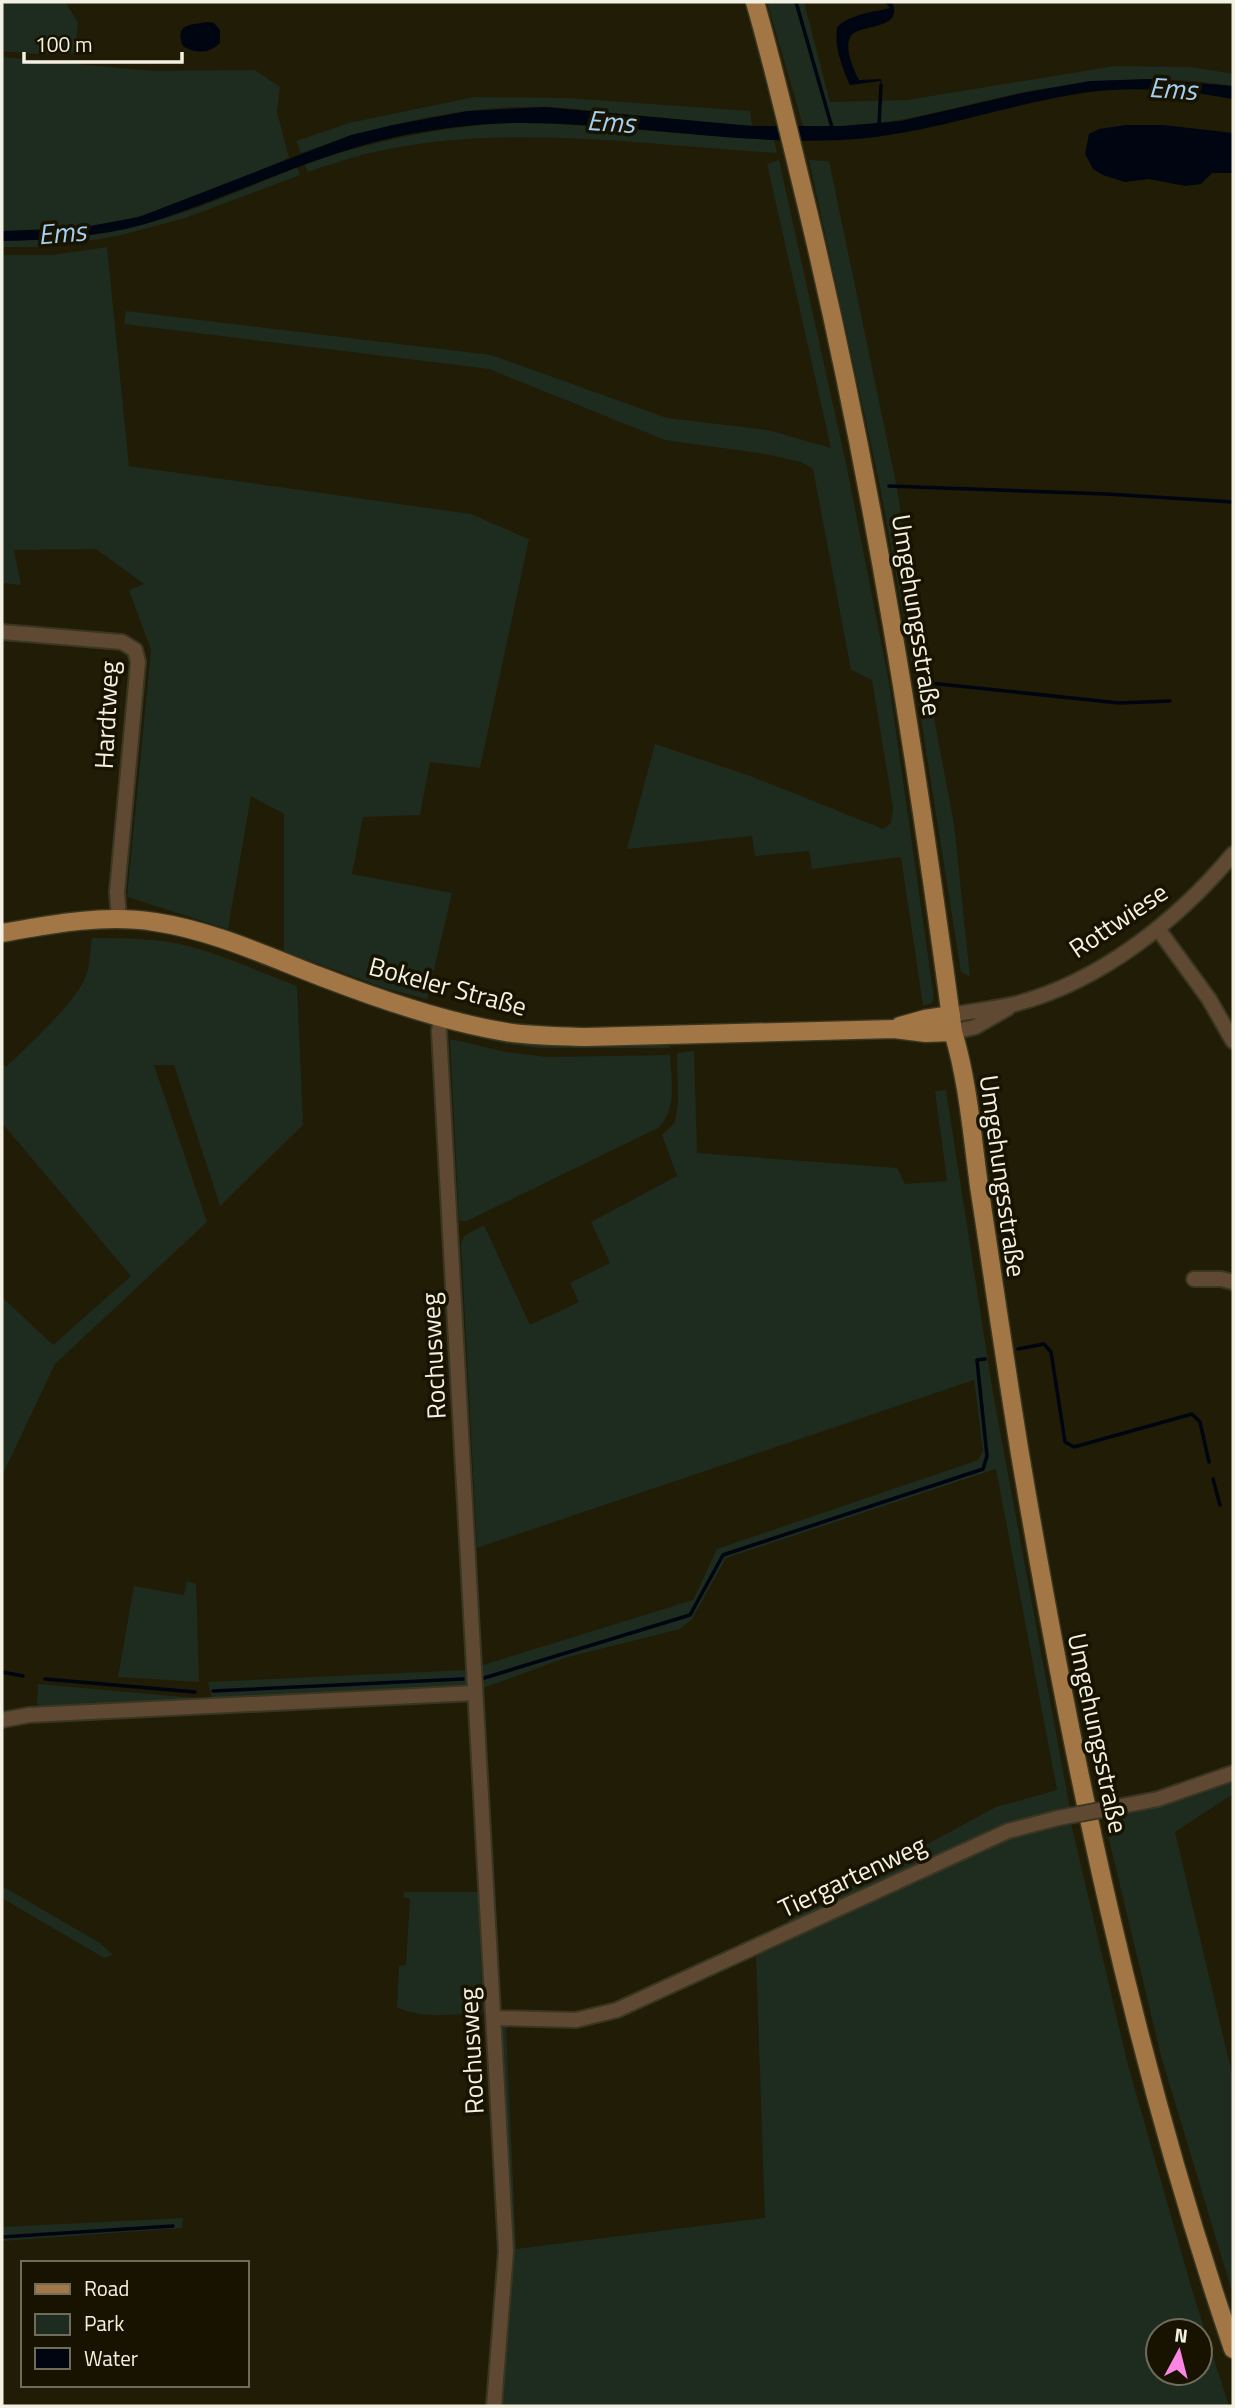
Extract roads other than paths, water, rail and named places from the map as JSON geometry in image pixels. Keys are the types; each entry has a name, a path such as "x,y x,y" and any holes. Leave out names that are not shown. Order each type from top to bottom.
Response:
{"main road":[{"name":"Umgehungsstraße","path":"755,2 835,330 874,519 930,863 952,1023 959,1051 997,1317 1051,1636 1094,1847 1145,2060 1233,2349"},
{"name":"Bokeler Straße","path":"2,933 52,924 119,919 153,921 214,936 383,999 503,1031 537,1036 894,1029 926,1033 952,1023"}],"street":[{"name":"Hardtweg","path":"2,632 122,642 135,650 138,662 117,892 119,919"},
{"name":"Rottwiese","path":"952,1023 975,1027 1015,1004 1064,985 1103,965 1158,929 1197,894 1233,854"},
{"path":"1158,929 1209,999 1233,1041"},
{"name":"Rochusweg","path":"442,1016 439,1031 506,2251 494,2406"},
{"path":"1194,1279 1233,1282"},
{"path":"2,1720 29,1715 475,1693"},
{"name":"Tiergartenweg","path":"494,2018 576,2020 617,2010 1008,1831 1058,1818 1158,1799 1233,1773"}],"water":[{"path":"885,2 892,2 892,17 887,22 856,32 851,36 848,46 859,80 881,79 882,86 880,81 850,85 838,49 837,27 856,16 890,8"},
{"path":"214,23 220,30 220,43 202,52 183,46 181,33 185,27"},
{"name":"Ems","path":"1149,79 1233,86 1233,99 1161,90 1089,92 905,132 842,140 719,137 555,124 514,123 455,127 410,134 332,155 145,224 74,237 2,241 2,231 79,228 139,217 351,135 468,111 545,107 752,126 842,126 901,121 1022,93 1090,81"},
{"path":"1126,125 1163,125 1233,133 1233,173 1212,173 1201,184 1185,186 1149,179 1125,182 1103,175 1093,169 1085,154 1089,134 1099,129"}],"waterway":[{"path":"796,2 833,131"},
{"path":"879,125 881,85"},
{"path":"889,486 1107,494 1233,502"},
{"path":"920,682 1119,703 1170,701"},
{"path":"1018,1349 1044,1344 1051,1352 1065,1442 1074,1447 1192,1414 1200,1422 1209,1462"},
{"path":"484,1678 690,1615 723,1555 983,1469 987,1456 977,1360 985,1359"},
{"path":"1213,1479 1220,1505"},
{"path":"2,1672 23,1676"},
{"path":"45,1679 195,1692"},
{"path":"213,1691 463,1679"},
{"path":"2,2237 173,2226"}]}
